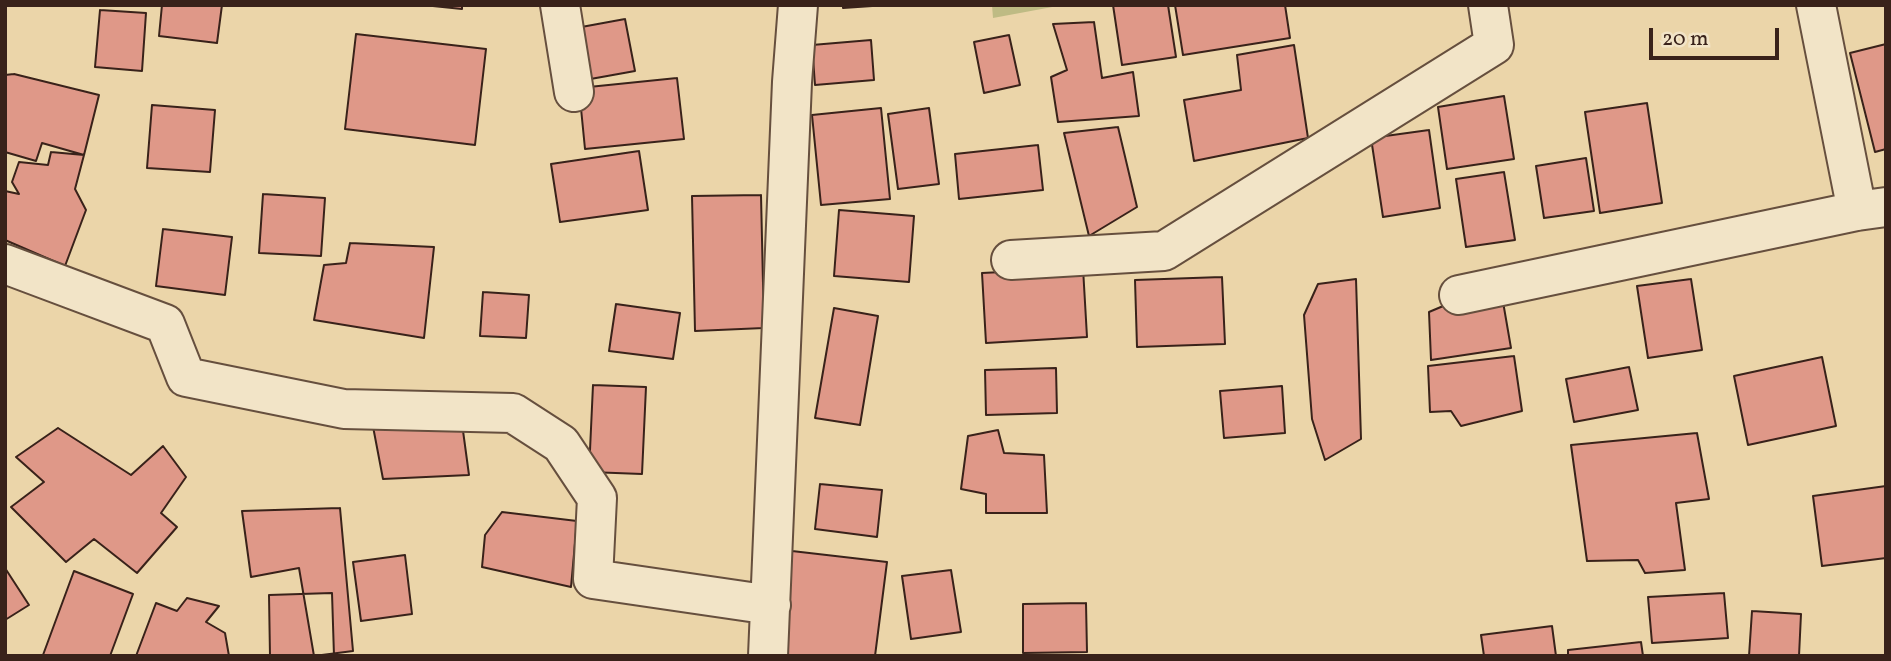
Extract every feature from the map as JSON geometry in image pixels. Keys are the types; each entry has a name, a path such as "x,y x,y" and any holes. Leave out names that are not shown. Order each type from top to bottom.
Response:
{"street":[{"path":"559,5 574,93"},
{"path":"768,656 798,5"},
{"path":"1011,260 1164,251 1494,45 1488,5"},
{"path":"1459,295 1871,209 1816,5"},
{"path":"5,264 165,324 186,377 344,409 513,412 561,444 597,498 593,579 771,604"}],"shaded area":[{"path":"992,5 1063,5 993,18"}],"building":[{"path":"162,5 222,5 217,43 159,36"},
{"path":"423,5 462,5 462,9"},
{"path":"843,5 887,5 843,8"},
{"path":"1113,5 1168,5 1176,57 1122,65"},
{"path":"1175,5 1285,5 1290,38 1183,55"},
{"path":"100,10 146,13 142,71 95,67"},
{"path":"625,19 635,71 585,80 576,28"},
{"path":"1094,22 1102,78 1133,72 1139,116 1058,122 1051,77 1067,70 1053,24"},
{"path":"356,34 486,49 475,145 345,129"},
{"path":"1009,35 1020,85 984,93 974,42"},
{"path":"871,40 874,80 815,85 812,45"},
{"path":"1886,44 1886,149 1875,152 1850,53"},
{"path":"1294,45 1308,138 1194,161 1184,100 1241,90 1237,55"},
{"path":"14,74 99,95 84,155 42,143 36,161 5,152 5,75"},
{"path":"677,78 684,139 585,149 579,88"},
{"path":"1504,96 1514,159 1447,169 1438,107"},
{"path":"1647,103 1662,203 1600,213 1585,112"},
{"path":"152,105 215,110 210,172 147,168"},
{"path":"881,108 890,199 821,205 812,115"},
{"path":"929,108 939,184 898,189 888,114"},
{"path":"1118,127 1137,207 1089,236 1064,133"},
{"path":"1429,130 1440,208 1383,217 1371,138"},
{"path":"1038,145 1043,190 959,199 955,154"},
{"path":"639,151 648,210 560,222 551,164"},
{"path":"51,152 84,155 75,189 86,210 65,266 5,240 5,191 19,194 12,182 19,162 48,165"},
{"path":"1586,158 1594,211 1544,218 1536,166"},
{"path":"1504,172 1515,240 1466,247 1456,179"},
{"path":"263,194 325,198 321,256 259,253"},
{"path":"761,195 764,328 695,331 692,196"},
{"path":"839,210 914,216 909,282 834,276"},
{"path":"163,229 232,237 225,295 156,286"},
{"path":"350,243 434,247 424,338 314,320 324,265 346,263"},
{"path":"1083,268 1087,337 986,343 982,273"},
{"path":"1222,277 1225,344 1137,347 1135,280"},
{"path":"1356,279 1361,439 1325,460 1312,419 1304,315 1318,284"},
{"path":"1691,279 1702,350 1648,358 1637,286"},
{"path":"483,292 529,295 526,338 480,336"},
{"path":"1502,296 1511,348 1431,360 1429,312 1455,301"},
{"path":"616,304 680,313 673,359 609,351"},
{"path":"834,308 878,316 860,425 815,418"},
{"path":"1514,356 1522,411 1461,426 1451,411 1430,412 1428,366"},
{"path":"1822,357 1836,426 1748,445 1734,376"},
{"path":"1629,367 1638,410 1574,422 1566,379"},
{"path":"1056,368 1057,413 986,415 985,370"},
{"path":"593,385 646,387 642,474 589,472"},
{"path":"1282,386 1285,433 1224,438 1220,391"},
{"path":"371,416 461,416 469,475 383,479"},
{"path":"58,428 131,475 163,446 186,477 161,513 177,527 137,573 94,539 66,562 11,507 44,482 16,457"},
{"path":"998,430 1004,453 1044,455 1047,513 986,513 986,494 961,489 968,436"},
{"path":"1697,433 1709,499 1676,503 1685,570 1645,573 1638,560 1587,561 1571,445"},
{"path":"820,484 882,490 877,537 815,529"},
{"path":"1886,486 1886,558 1822,566 1813,496"},
{"path":"340,508 353,651 314,656 299,568 251,577 242,511"},
{"path":"502,512 577,521 571,587 482,567 485,535"},
{"path":"792,551 887,562 875,656 779,656"},
{"path":"405,555 412,614 361,621 353,562"},
{"path":"5,568 29,605 5,620"},
{"path":"951,570 961,632 911,639 902,576"},
{"path":"74,571 133,594 110,656 43,655"},
{"path":"332,593 334,656 270,656 269,595"},
{"path":"1724,593 1728,638 1652,643 1648,597"},
{"path":"187,598 219,606 206,622 225,633 229,656 136,656 156,603 177,611"},
{"path":"1086,603 1087,652 1023,653 1023,604"},
{"path":"1752,611 1801,614 1799,656 1749,656"},
{"path":"1552,626 1556,656 1484,656 1481,635"},
{"path":"1641,642 1643,656 1568,656 1568,650"}]}
